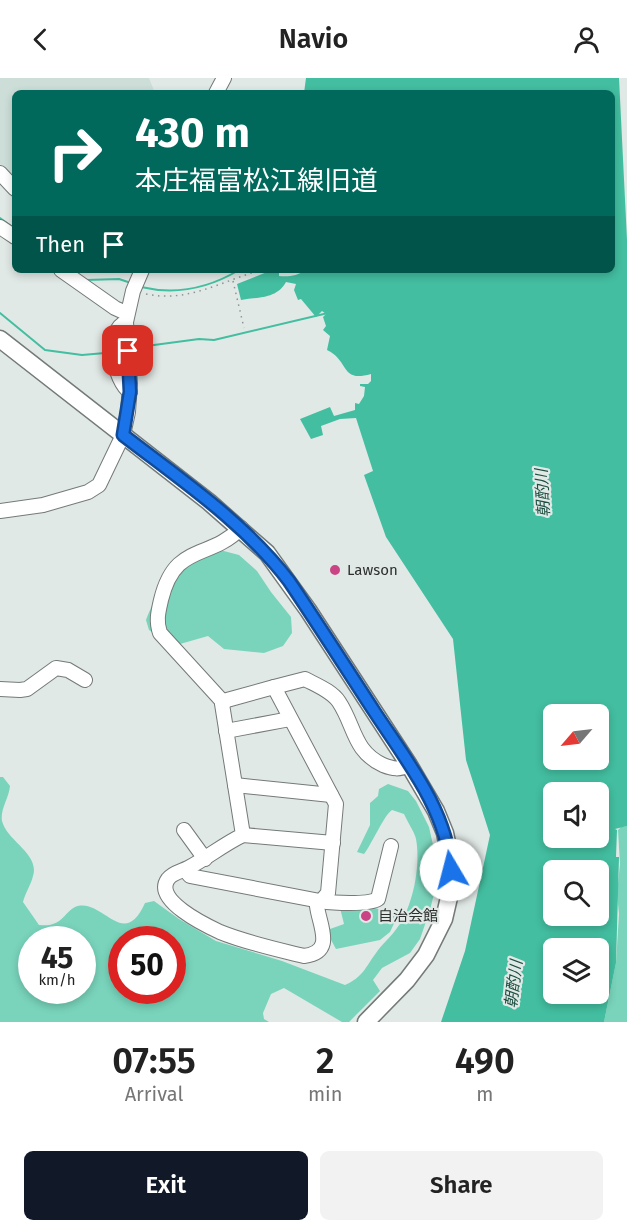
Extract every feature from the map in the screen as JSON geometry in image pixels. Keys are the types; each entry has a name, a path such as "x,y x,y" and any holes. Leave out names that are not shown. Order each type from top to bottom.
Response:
{"main road":[{"path":"0,339 241,528 267,553 289,581 409,765 436,811 445,833 450,857 450,893 439,932 426,955 407,980 366,1022"}],"street":[{"path":"0,173 12,186"},
{"path":"65,273 126,317"},
{"path":"0,511 43,505 88,492 99,485 123,435 130,392 126,317 141,273"},
{"path":"241,528 230,539 205,548 180,561 165,586 156,621 160,633 223,702 243,835"},
{"path":"0,688 27,689 56,668 68,670 85,680"},
{"path":"223,702 305,679 330,692 339,700 362,750 369,757 393,769 402,769 409,765"},
{"path":"274,687 336,804 336,812 333,843 328,892 317,906 324,941 319,950 312,955 304,956 220,932 187,914 168,898 165,887 171,875 186,870 243,835 333,843"},
{"path":"226,731 290,719"},
{"path":"235,785 332,795"},
{"path":"184,830 205,859"},
{"path":"186,870 190,876 336,904 352,901 365,903 378,898 391,846"}],"path":[{"path":"133,291 168,297 183,296 250,273"},
{"path":"232,280 244,328"}],"shaded area":[{"path":"0,78 149,78 154,90 12,90 12,178 0,164"},
{"path":"220,550 239,555 257,571 291,617 292,633 283,646 264,653 224,649 208,636 173,646 149,630 146,620 154,602 171,577 192,558"},
{"path":"0,777 3,777 10,786 2,812 2,821 10,835 28,854 34,868 23,902 39,925 56,923 75,907 85,906 120,923 129,923 137,917 145,903 154,901 216,941 282,961 345,985 363,972 395,931 403,919 411,897 416,873 417,849 416,839 404,814 392,810 364,854 357,852 370,825 370,803 378,796 379,789 388,784 408,791 416,801 429,827 437,863 437,882 420,939 410,953 382,968 373,980 380,991 349,1022 342,1022 284,988 271,994 263,1013 264,1019 269,1022 0,1022"},
{"path":"627,826 627,1022 604,1022 616,963 620,864 618,830"},
{"path":"365,905 398,915 390,932 380,940 336,949 330,938 330,929 344,924 340,908"}],"water":[{"name":"朝酌川","path":"306,78 619,78 627,240 627,826 615,829 617,830 616,857 619,857 616,963 609,997 609,938 543,938 543,1004 608,1004 604,1022 441,1022 465,951 490,835 466,760 453,639 386,537 364,475 373,471 356,418 340,419 321,426 323,435 311,439 300,419 330,407 334,416 355,410 355,403 359,404 364,396 365,387 360,384 368,384 371,381 371,374 354,376 327,350 330,336 323,330 326,326 323,317 326,314 322,311 316,317 301,299 298,300 294,290 296,284 286,282 278,292 241,300 237,284 264,273 279,273 279,276 300,273 615,273 615,90 304,90"}],"waterway":[{"path":"0,218 12,227"},
{"path":"141,287 179,290 204,285 234,273"},
{"path":"85,280 119,279 128,282"},
{"path":"0,313 45,350 82,355 105,353"},
{"path":"139,347 199,339 214,340 328,313"}],"place":[{"name":"Lawson","path":"335,570"},
{"name":"自治会館","path":"366,916"}],"route":[{"path":"128,351 130,392 123,435 241,528 267,553 289,581 409,765 436,811 445,833 451,870"}]}
